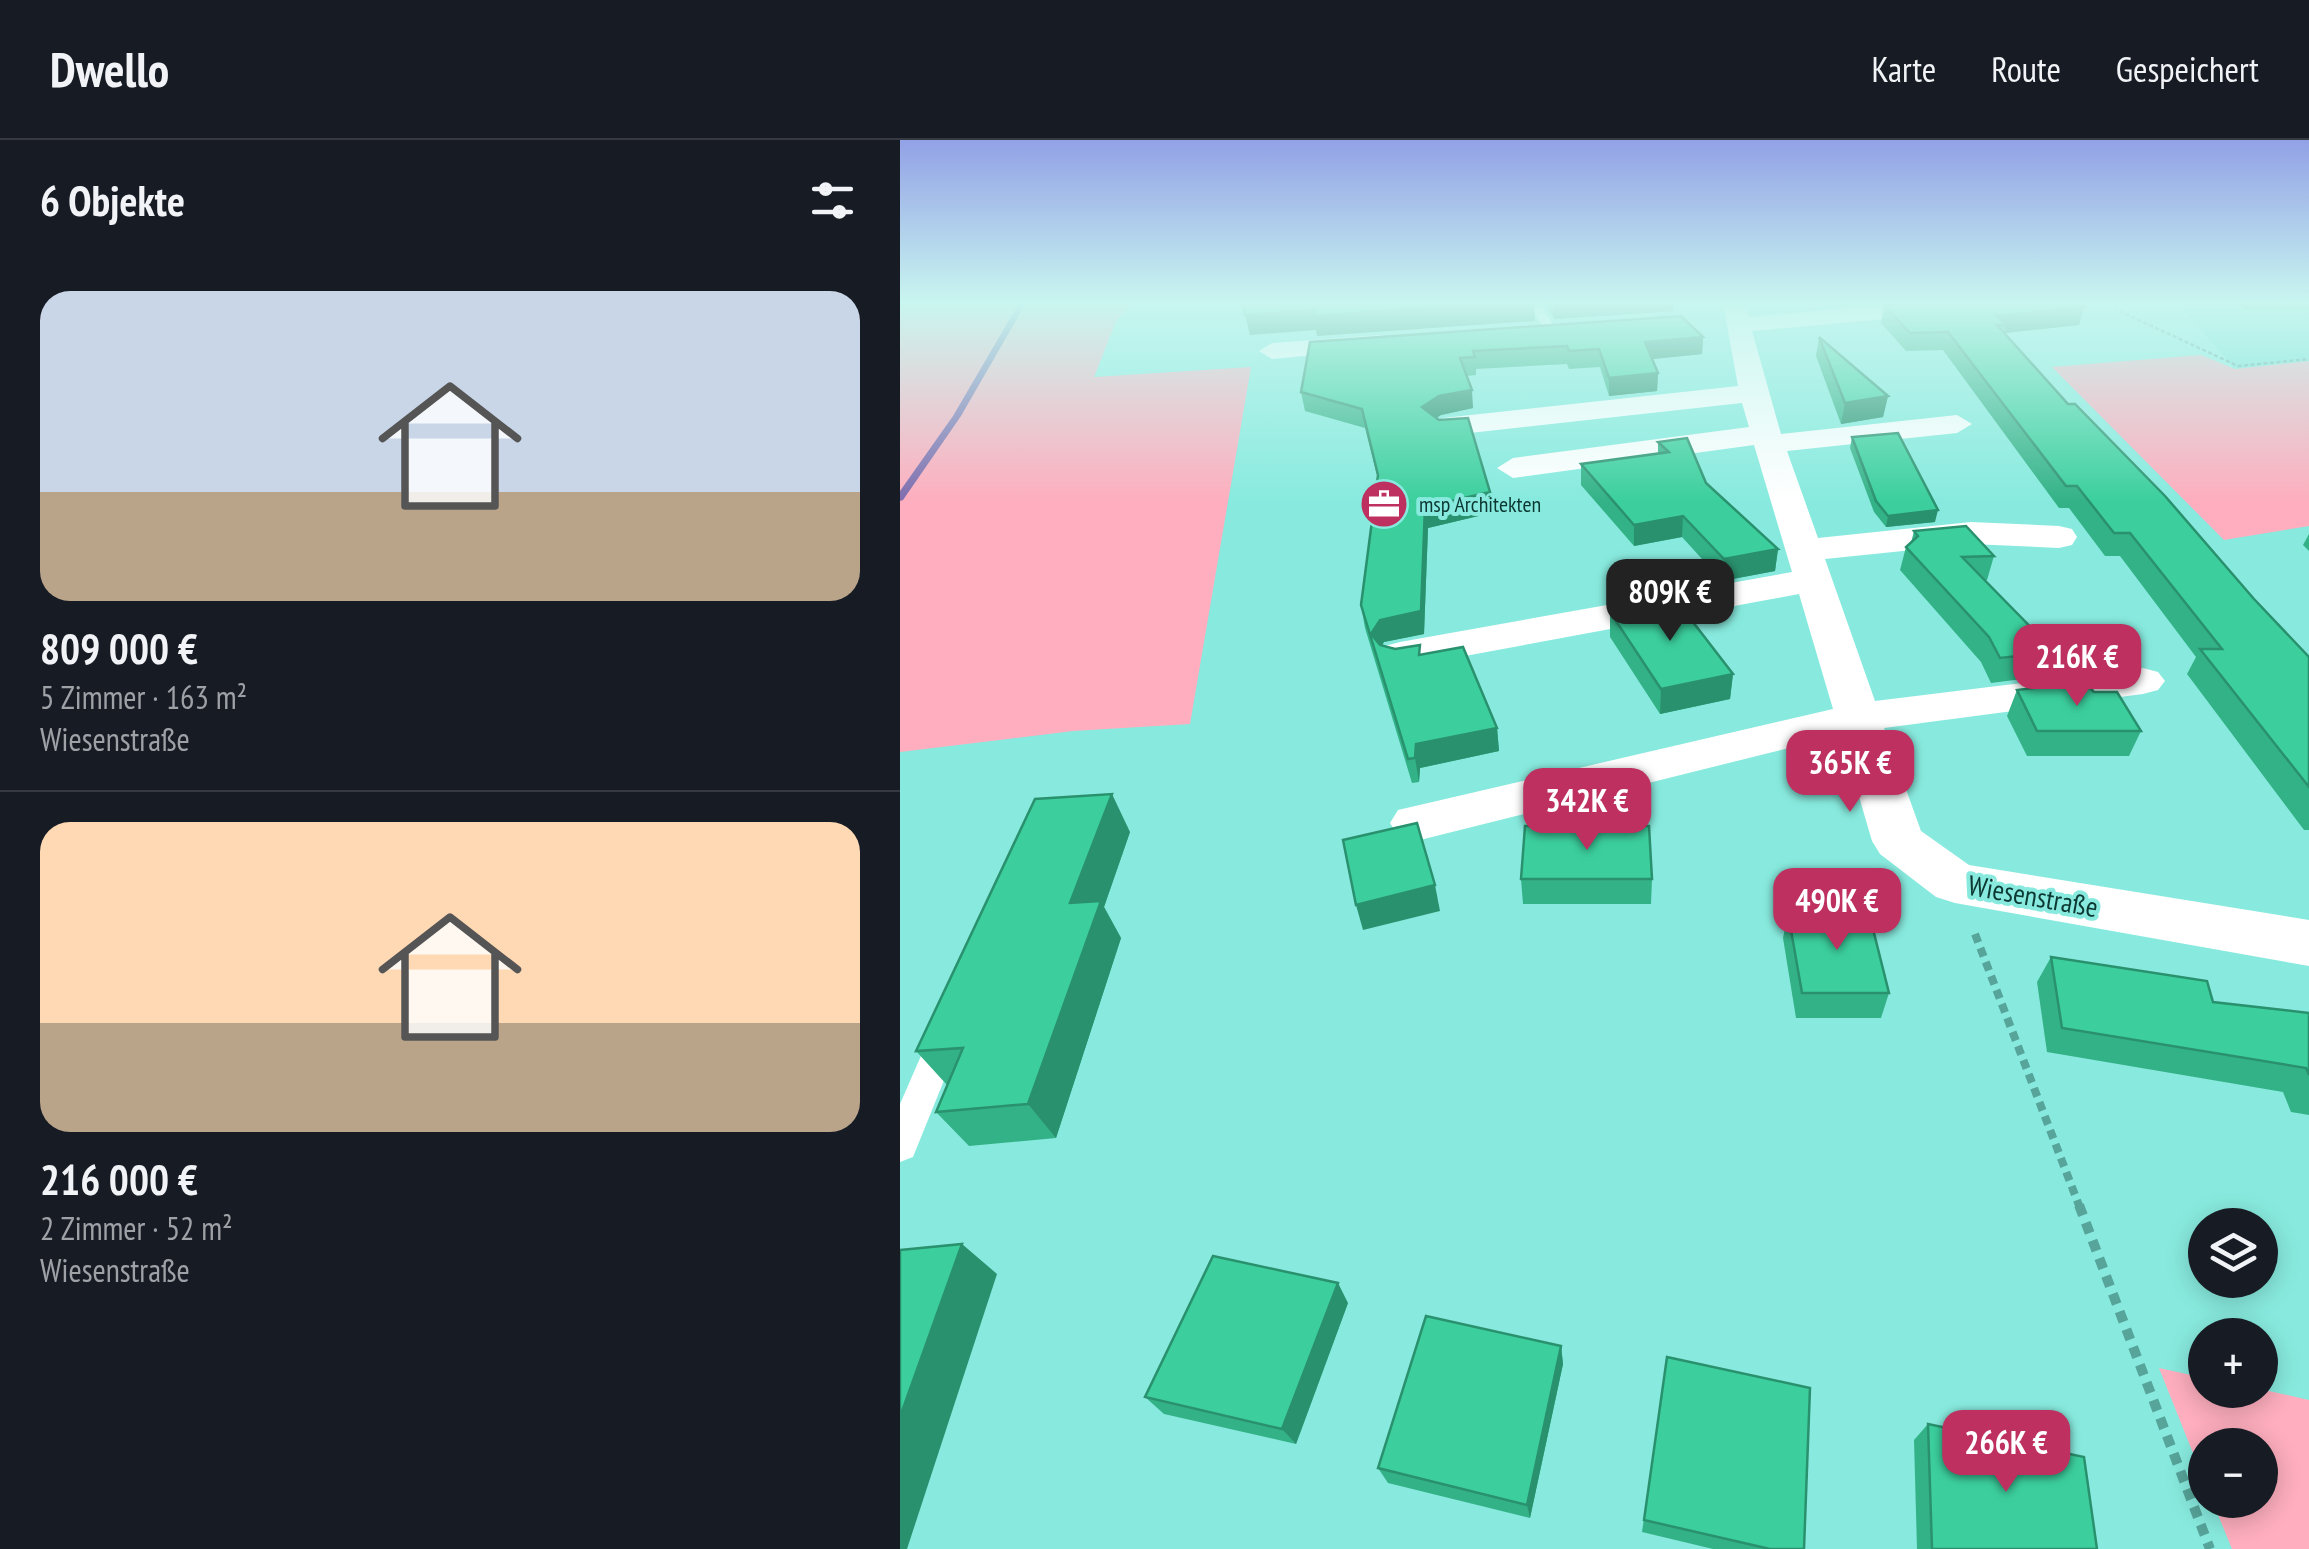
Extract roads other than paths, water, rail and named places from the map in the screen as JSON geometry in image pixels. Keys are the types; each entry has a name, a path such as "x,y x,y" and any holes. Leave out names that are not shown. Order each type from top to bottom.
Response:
{"street":[{"name":"Wiesenstraße","path":"1747,369 1898,841 1955,882 2309,943"},
{"path":"1513,468 1763,424"},
{"path":"1443,426 1956,424"},
{"path":"1400,655 1971,533 2058,537"},
{"path":"1416,824 1858,717 2143,680"}],"lane":[{"path":"900,1145 960,1003"}],"waterway":[{"path":"900,498 985,369"}],"place":[{"name":"msp Architekten","path":"1384,504"}]}
